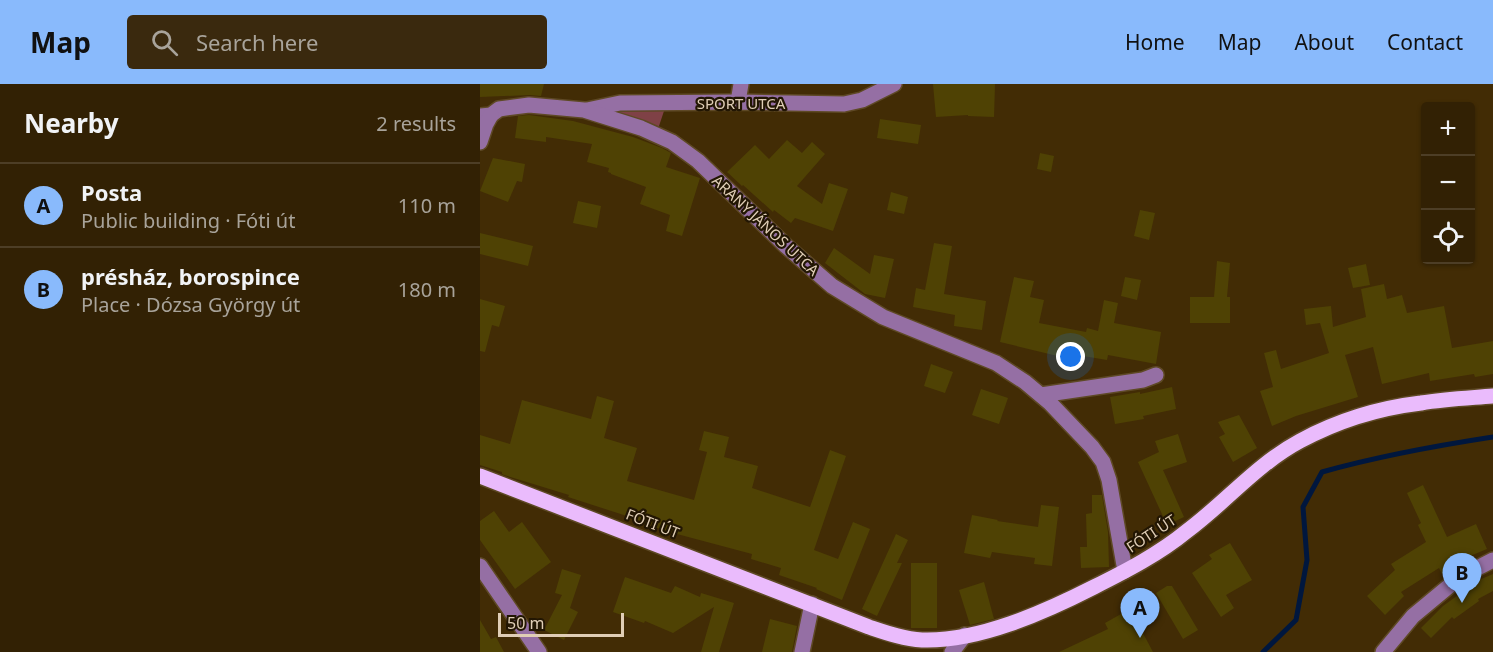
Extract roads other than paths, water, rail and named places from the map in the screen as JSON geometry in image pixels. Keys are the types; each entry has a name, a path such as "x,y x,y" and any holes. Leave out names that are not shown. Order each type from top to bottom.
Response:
{"main road":[{"name":"FÓTI ÚT","path":"480,476 869,627 908,639 924,640 965,635 996,628 1039,612 1125,571 1187,532 1265,463 1309,436 1336,424 1369,413 1420,403 1493,396"}],"street":[{"path":"738,102 741,84"},
{"name":"SPORT UTCA","path":"584,110 620,103 844,104 862,100 894,84"},
{"name":"ARANY JÁNOS UTCA","path":"485,116 499,109 529,105 584,110 641,128 672,142 698,161 786,246 832,286 883,317 996,363 1025,382 1050,403 1092,447 1103,462 1109,480 1125,571"},
{"path":"480,142 486,124 485,116"},
{"path":"1041,395 1143,380 1155,375"},
{"path":"1383,652 1413,616 1460,577 1493,560"},
{"path":"480,566 539,652"},
{"path":"801,652 812,604"},
{"path":"952,652 965,635"}],"waterway":[{"path":"1263,652 1296,620 1307,560 1303,507 1322,472 1407,452 1493,437"}],"place":[{"name":"présház, borospince","path":"1462,603"},
{"name":"Posta","path":"1140,638"}]}
